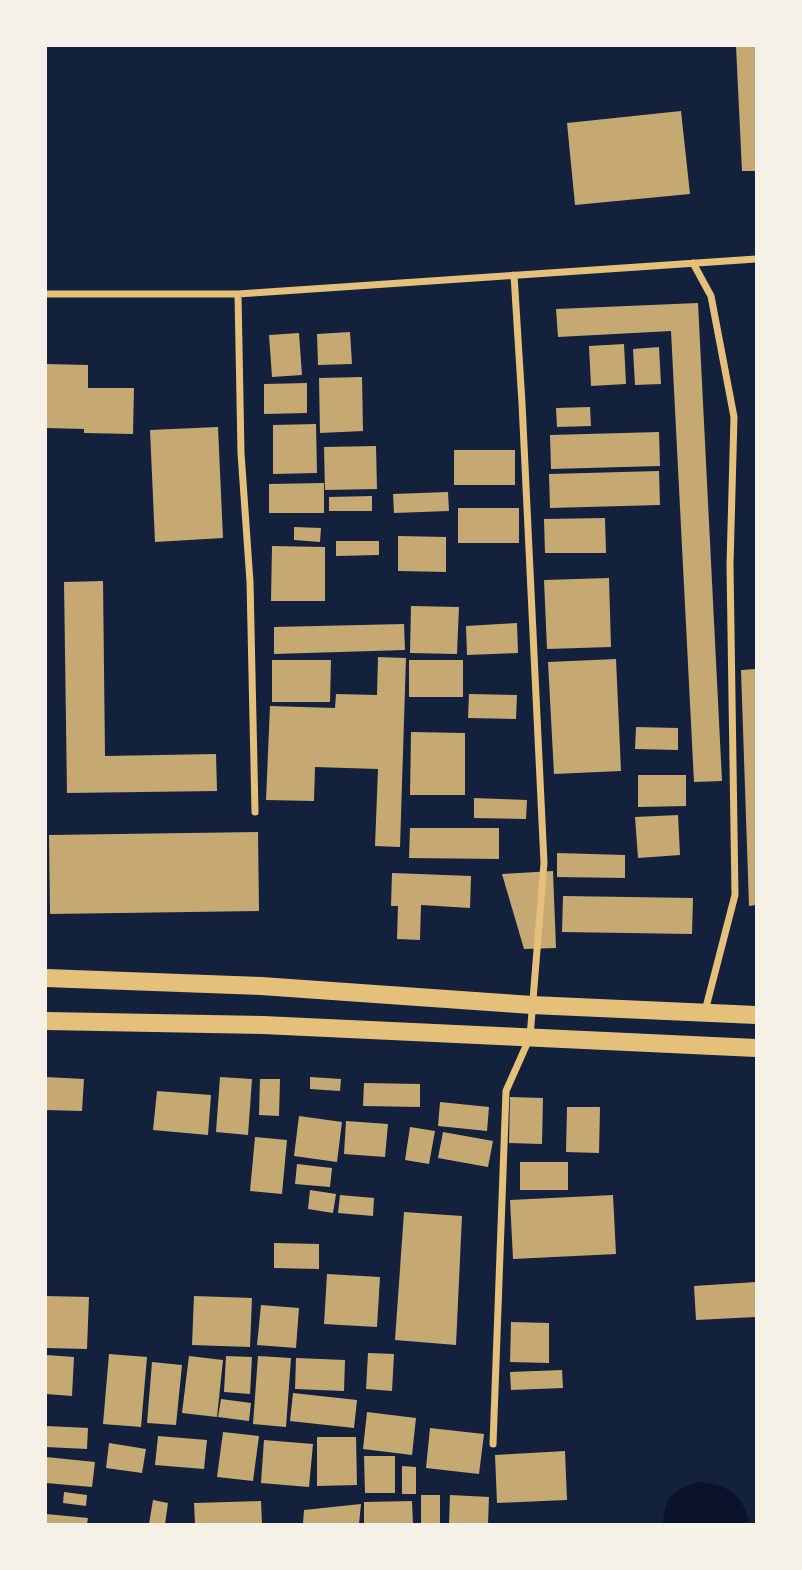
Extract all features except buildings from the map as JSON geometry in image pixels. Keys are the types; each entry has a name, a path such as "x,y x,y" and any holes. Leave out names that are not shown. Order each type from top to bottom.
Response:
{"main road":[{"path":"46,978 261,986 532,1005 757,1015"},
{"path":"46,1021 263,1025 757,1048"}],"street":[{"path":"46,293 238,294 757,259"},
{"path":"693,263 711,296 734,417 730,565 735,895 705,1011"},
{"path":"492,1444 506,1091 530,1037 544,863 514,275"},
{"path":"238,294 241,453 250,582 255,812"}],"water":[{"path":"698,1482 718,1485 732,1493 743,1505 749,1524 663,1524 665,1508 676,1491"}]}
